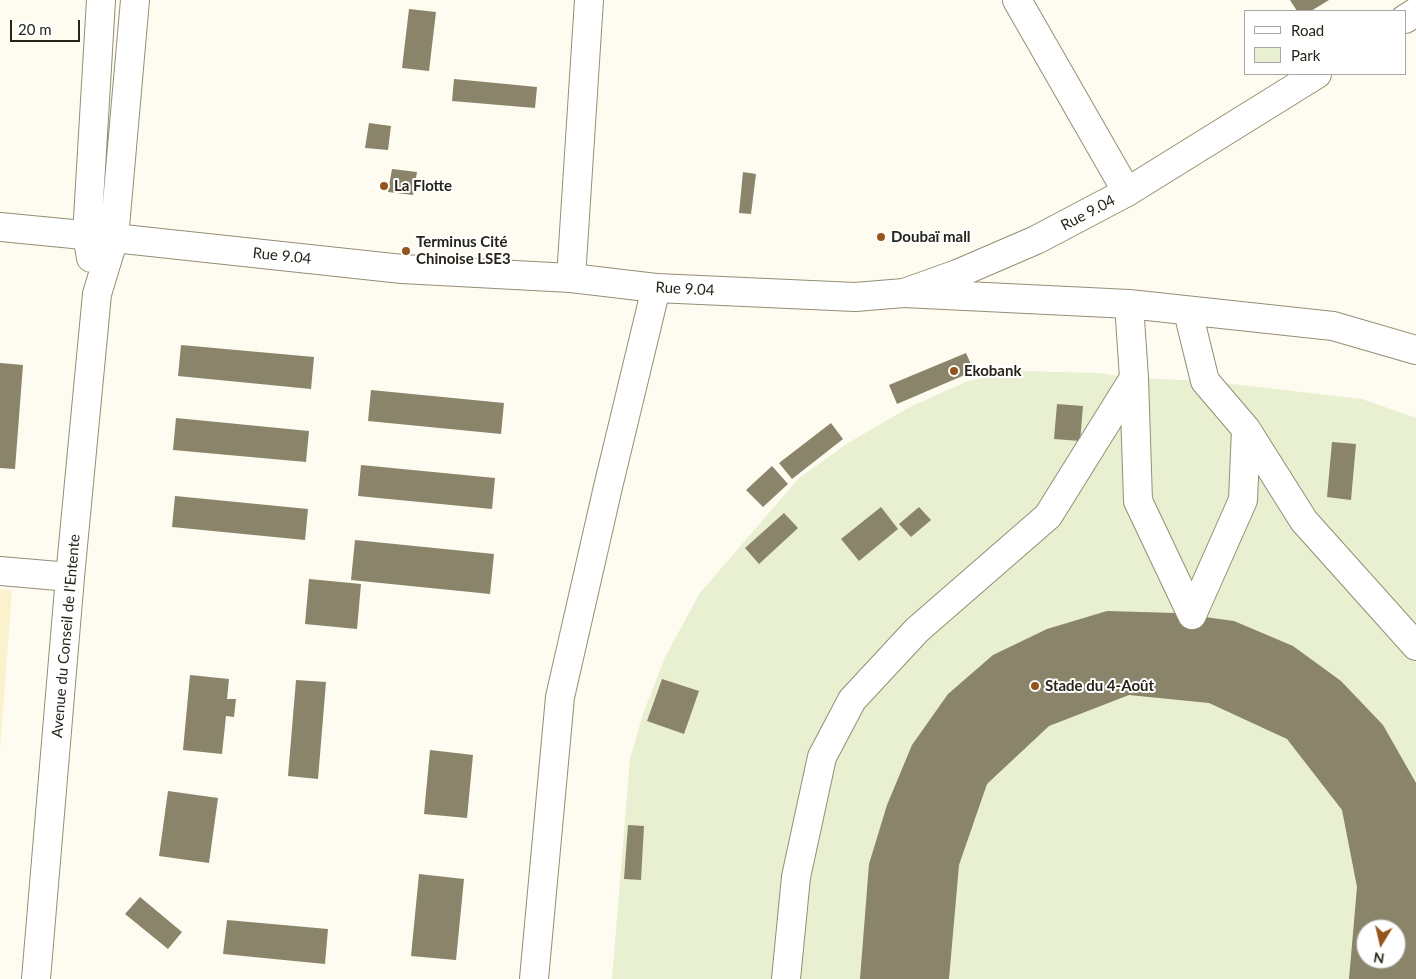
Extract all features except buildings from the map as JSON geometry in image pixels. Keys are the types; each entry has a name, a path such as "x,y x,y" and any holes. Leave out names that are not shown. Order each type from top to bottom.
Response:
{"street":[{"name":"Avenue du Conseil de l'Entente","path":"97,294 87,235 101,0"},
{"name":"Avenue du Conseil de l'Entente","path":"36,979 70,577 97,294 114,238 135,0"},
{"path":"571,278 589,0"},
{"path":"1017,0 1127,192"},
{"name":"Rue 9.04","path":"0,227 402,269 571,278 656,288 855,297 904,293 957,274 1036,240 1127,192 1315,75"},
{"path":"534,979 560,697 656,288"},
{"path":"904,293 1129,304 1188,312 1332,326 1416,350"},
{"path":"1129,304 1134,378 1138,501 1192,615 1243,500 1246,430"},
{"path":"1188,312 1205,381 1246,430 1304,521 1416,646"},
{"path":"786,979 796,877 822,757 852,700 916,630 1048,516 1134,378"},
{"path":"0,571 70,577"}],"shaded area":[{"path":"0,589 12,590 0,751"}],"green space":[{"name":"Stade du 4-Août","path":"1017,371 1098,373 1134,378 1205,381 1362,399 1416,418 1416,979 612,979 630,759 643,714 665,657 700,593 799,478 848,443 910,407 968,381"}],"place":[{"name":"La Flotte","path":"384,186"},
{"name":"Doubaï mall","path":"881,237"},
{"name":"Terminus Cité Chinoise LSE3","path":"406,251"},
{"name":"Ekobank","path":"954,371"},
{"name":"Stade du 4-Août","path":"1035,686"}]}
